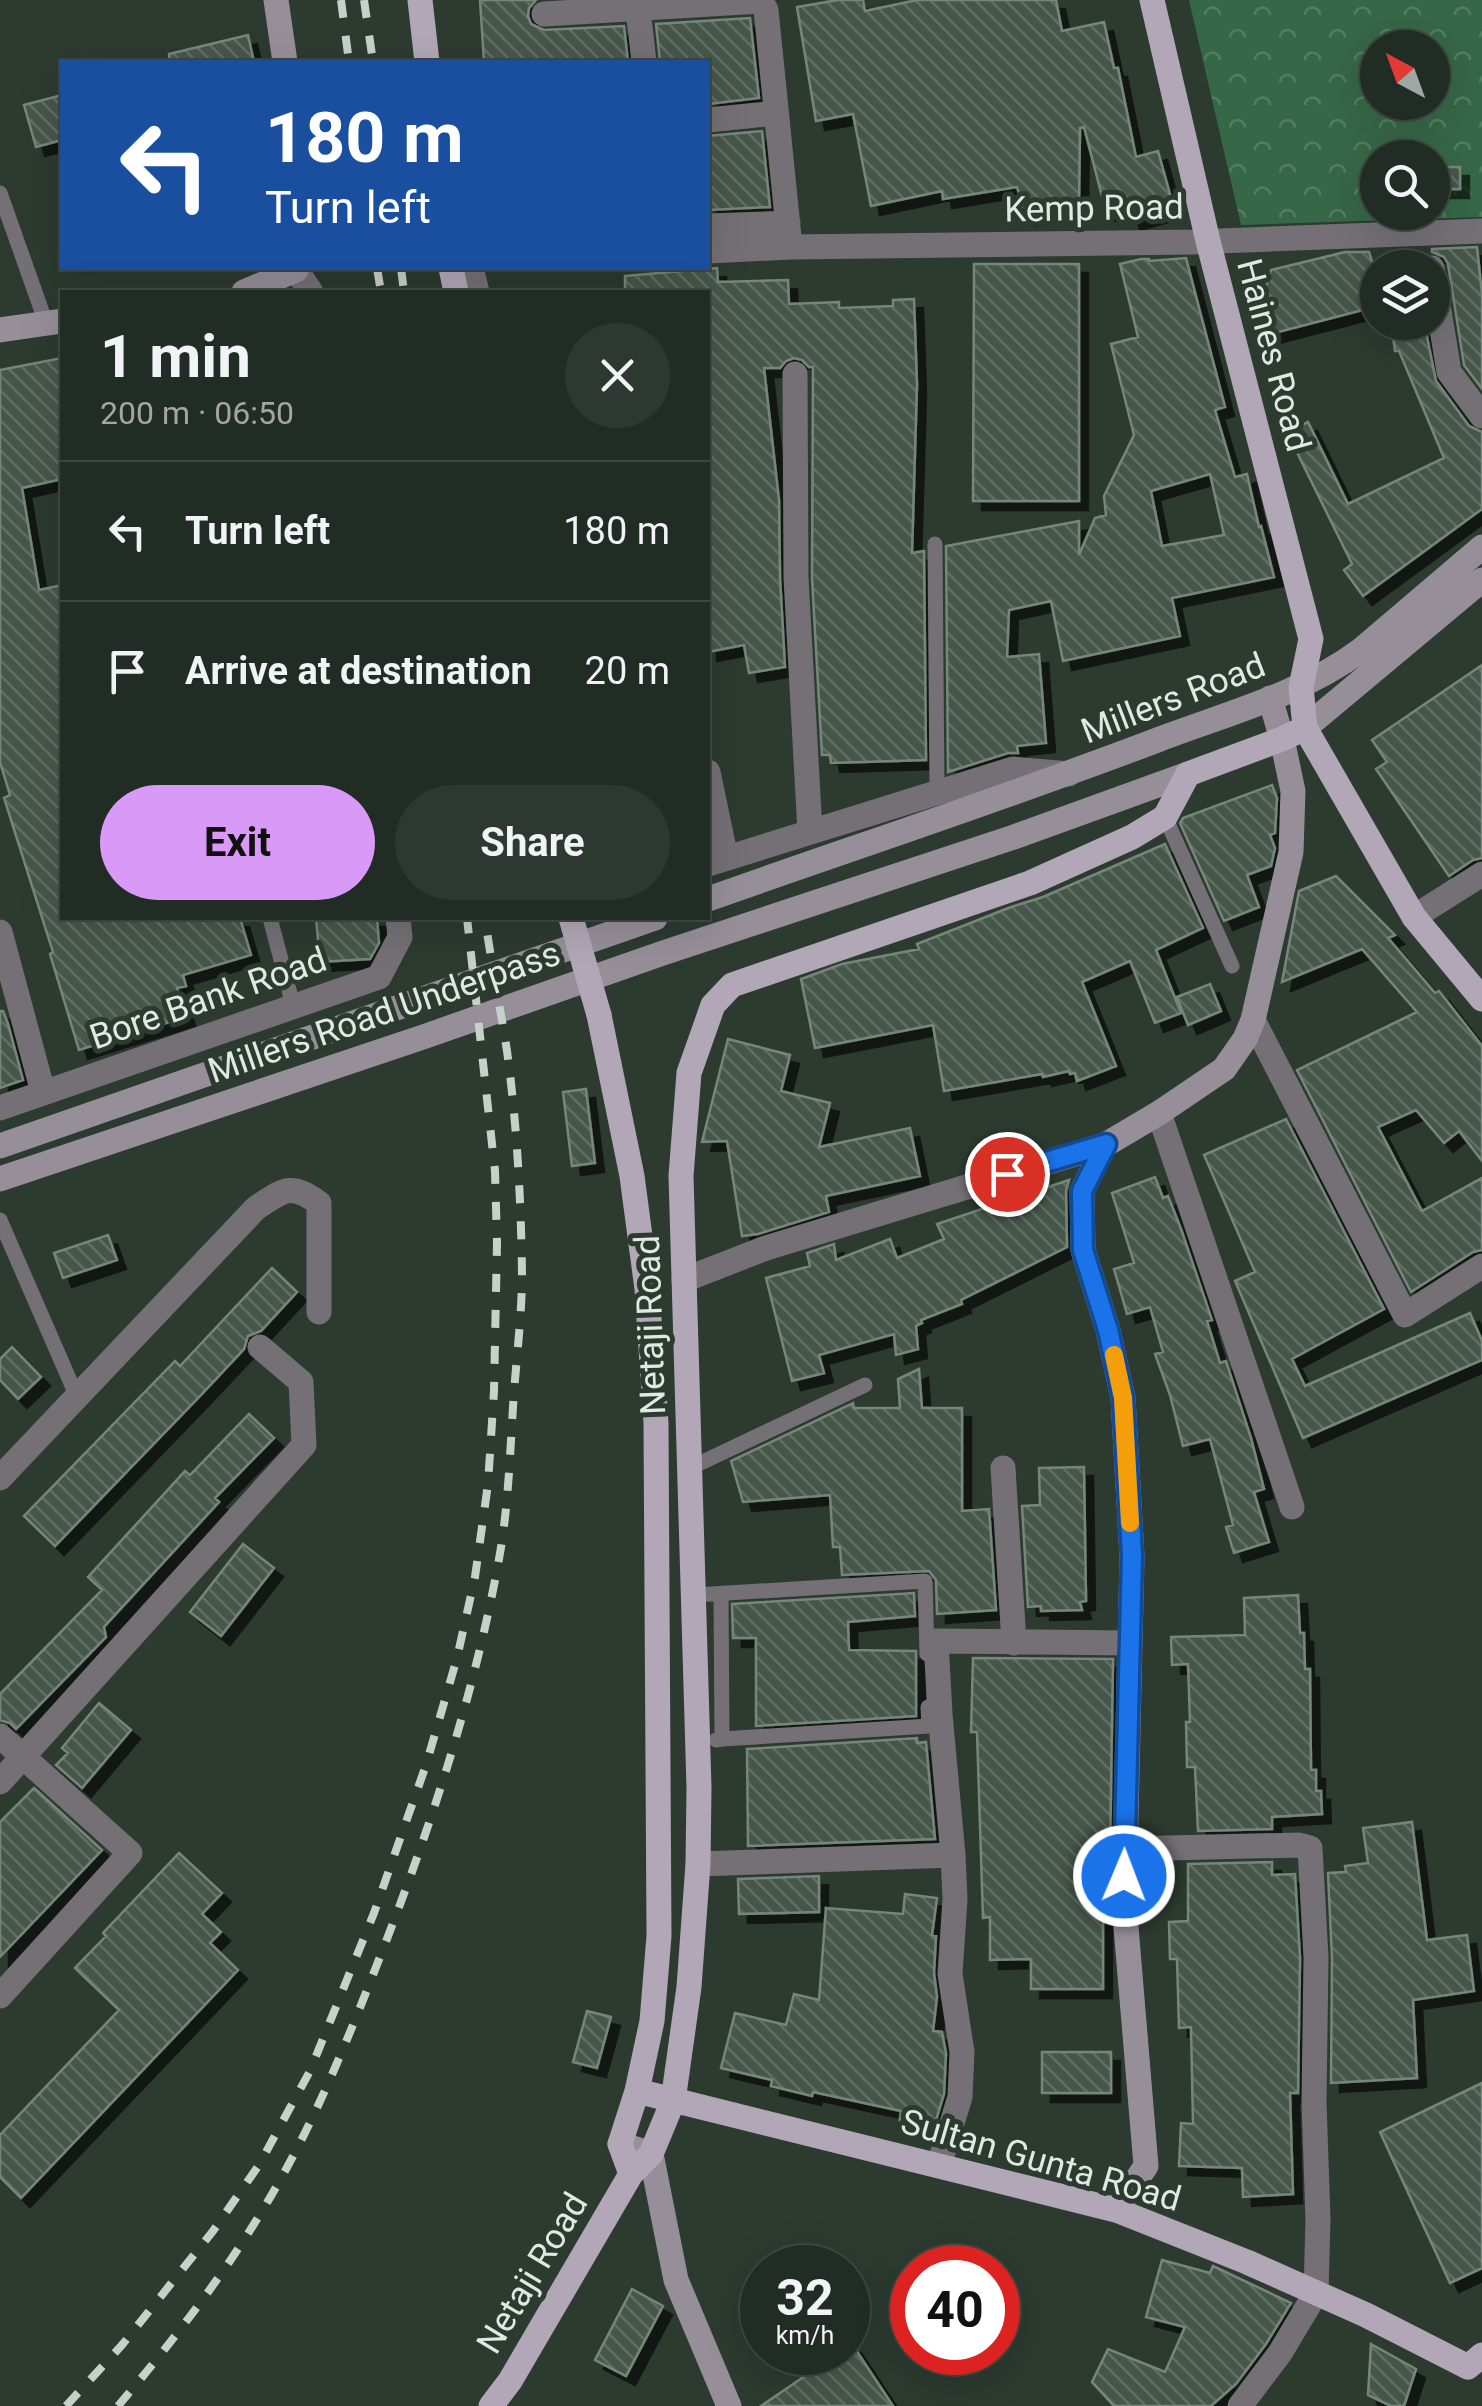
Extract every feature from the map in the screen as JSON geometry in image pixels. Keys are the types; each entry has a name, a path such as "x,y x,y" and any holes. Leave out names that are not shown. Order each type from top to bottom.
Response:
{"main road":[{"path":"276,0 284,60"},
{"path":"420,0 427,60"},
{"name":"Haines Road","path":"1152,0 1208,241 1312,640 1284,738"},
{"path":"248,290 292,270"},
{"path":"0,330 54,322"},
{"name":"Millers Road","path":"1069,774 1301,686 1342,664 1482,547"},
{"path":"1165,817 1188,774 1284,738 1482,580"},
{"path":"1116,2210 1146,2166 1124,1903 1132,1556 1123,1398 1108,1330 1083,1250 1082,1191 1106,1144 1224,1069 1253,1020 1291,852 1294,792 1284,738 1270,698"},
{"path":"1284,738 1414,917 1482,999"},
{"path":"710,898 1069,774"},
{"name":"Millers Road Underpass","path":"0,1179 1014,837 1188,774"},
{"name":"Netaji Road","path":"491,2406 646,2166 673,2101 689,1987 710,1740 708,1594 690,1468 681,1176 689,1072 713,1005 732,985 1030,883 1132,838 1165,817"},
{"name":"Netaji Road","path":"572,920 599,1016 632,1176 647,1289 656,1423 659,1936 652,2021 637,2091 620,2144 646,2166"},
{"name":"Millers Road Underpass","path":"0,1146 649,920"},
{"name":"Sultan Gunta Road","path":"637,2091 1116,2210 1316,2292 1477,2367"},
{"path":"646,2166 676,2280 729,2406"}],"street":[{"path":"544,14 761,1 766,10 789,235 710,226"},
{"path":"638,9 644,60"},
{"path":"710,106 776,108"},
{"path":"710,120 776,108"},
{"name":"Kemp Road","path":"710,251 789,235 1208,241 1482,231"},
{"path":"1427,233 1429,250"},
{"path":"1444,340 1449,372 1482,416"},
{"path":"795,374 796,578 810,832"},
{"path":"710,792 717,861 1013,770 1069,774"},
{"path":"1414,917 1482,874"},
{"name":"Bore Bank Road","path":"0,1108 379,976 400,938 398,920"},
{"path":"0,932 43,1092"},
{"path":"1253,1020 1405,1315 1482,1266"},
{"path":"1158,1113 1292,1507"},
{"path":"684,1280 766,1248 1106,1144"},
{"path":"0,1478 256,1208 286,1190 302,1190 320,1204 318,1312"},
{"path":"0,1782 304,1446 300,1382 260,1346"},
{"path":"1002,1468 1014,1643"},
{"path":"939,2165 960,2097 962,2052 950,1974 956,1899 936,1641 1128,1642"},
{"path":"0,1736 130,1852 0,1996"},
{"path":"1125,1849 1299,1844 1310,1848 1316,1958 1316,2292 1280,2353 1240,2406"},
{"path":"698,1864 953,1856"}],"lane":[{"path":"0,192 54,322"},
{"path":"935,544 937,792"},
{"path":"1165,817 1232,966"},
{"path":"271,920 293,1005"},
{"path":"0,1220 77,1397"},
{"path":"690,1468 864,1385"},
{"path":"708,1594 925,1581 929,1726 710,1740"}],"green space":[{"path":"1189,0 1482,0 1482,217 1450,218 1450,140 1360,140 1360,221 1241,225"}],"building":[{"path":"480,0 536,0 528,16 531,24 544,30 624,26 628,60 484,60"},
{"path":"863,0 865,11 917,0 1056,0 1062,31 1104,22 1114,68 1118,68 1136,157 1158,151 1174,209 1131,221 1127,206 1106,212 1084,127 1080,128 1079,202 1026,217 1017,187 943,199 942,191 871,206 853,114 816,121 797,7"},
{"path":"750,18 759,98 710,104 710,60 660,60 656,24"},
{"path":"248,35 254,60 170,60 169,54"},
{"path":"60,96 60,141 36,147 24,105"},
{"path":"762,131 770,207 710,210 710,136"},
{"path":"1450,167 1460,167 1460,189 1450,189"},
{"path":"1477,247 1482,294 1482,389 1464,365 1450,277 1450,250 1432,249"},
{"path":"1360,252 1360,311 1259,337 1261,303 1271,270"},
{"path":"1186,258 1225,407 1215,410 1235,477 1247,474 1274,577 1172,598 1180,636 1063,661 1051,601 1009,610 1007,657 1039,654 1046,743 1017,746 1018,753 948,772 946,546 1079,521 1079,555 1095,518 1106,515 1104,496 1134,435 1111,344 1138,337 1120,264","holes":["1210,474 1224,535 1162,546 1151,491"]},
{"path":"974,264 1079,264 1079,501 973,501"},
{"path":"717,268 718,282 788,280 789,304 839,302 839,308 893,306 893,300 914,299 917,385 912,553 924,551 926,760 831,763 830,755 822,755 812,578 813,367 802,360 794,358 780,368 764,368 779,500 785,667 749,673 744,645 710,652 710,290 625,290 625,276"},
{"path":"1393,340 1428,340 1436,381 1469,426 1482,432 1482,509 1363,596 1344,570 1352,564 1287,432 1308,422 1348,504 1444,458 1399,351 1395,351"},
{"path":"60,358 60,479 22,488 39,590 60,585 60,920 241,920 251,955 183,975 186,986 177,988 186,1017 79,1050 50,954 53,952 4,798 10,795 0,762 0,370"},
{"path":"1482,665 1482,858 1449,876 1376,769 1387,762 1372,740"},
{"path":"1272,785 1277,798 1275,833 1270,835 1275,848 1271,866 1247,875 1259,907 1224,921 1180,823 1183,818"},
{"path":"1165,844 1203,928 1156,950 1181,1013 1155,1023 1130,961 1082,982 1116,1066 1077,1081 1075,1073 1069,1071 944,1091 933,1025 815,1048 801,979 842,964 919,949 917,944 1043,897"},
{"path":"1336,876 1395,935 1388,938 1435,993 1439,991 1482,1046 1482,1161 1459,1131 1444,1143 1416,1110 1378,1127 1422,1211 1482,1178 1482,1250 1411,1292 1297,1070 1417,1012 1362,949 1282,982 1299,891"},
{"path":"316,920 377,920 379,943 370,959 320,962"},
{"path":"1210,984 1221,1011 1188,1025 1177,997"},
{"path":"0,1011 8,1024 23,1080 0,1088"},
{"path":"728,1039 790,1055 781,1091 830,1103 819,1147 910,1128 920,1176 826,1196 829,1212 742,1236 727,1141 702,1142"},
{"path":"586,1089 595,1163 572,1166 563,1092"},
{"path":"1286,1119 1384,1309 1292,1359 1305,1386 1470,1313 1482,1341 1482,1360 1303,1438 1235,1281 1255,1272 1204,1155"},
{"path":"1155,1177 1163,1198 1168,1196 1181,1229 1212,1320 1207,1321 1220,1363 1226,1361 1264,1489 1254,1492 1269,1542 1234,1553 1226,1527 1233,1525 1210,1439 1183,1446 1155,1354 1163,1352 1150,1307 1127,1314 1114,1269 1134,1263 1112,1193"},
{"path":"1069,1180 1067,1247 961,1300 962,1304 921,1320 916,1326 918,1349 896,1355 894,1334 819,1355 824,1373 792,1381 766,1278 810,1266 807,1253 834,1244 836,1260 890,1239 897,1258 944,1239 937,1224"},
{"path":"108,1235 117,1260 63,1278 54,1253"},
{"path":"272,1268 297,1292 261,1331 248,1336 244,1349 55,1546 24,1516 175,1361 180,1366"},
{"path":"12,1347 41,1377 18,1399 0,1380 0,1359"},
{"path":"919,1369 922,1408 962,1408 962,1511 989,1509 996,1610 937,1614 936,1580 929,1571 842,1575 840,1547 833,1547 830,1495 743,1502 731,1461 853,1403 854,1408 900,1408 898,1379"},
{"path":"249,1414 274,1438 215,1498 219,1502 104,1627 106,1637 16,1729 0,1720 0,1694 102,1590 88,1577 185,1471 190,1475"},
{"path":"1084,1467 1086,1601 1080,1602 1082,1610 1041,1611 1041,1606 1028,1607 1022,1506 1040,1505 1039,1468"},
{"path":"243,1544 274,1568 221,1636 190,1612"},
{"path":"914,1593 915,1616 848,1622 849,1650 916,1651 916,1716 756,1726 756,1638 733,1638 732,1604"},
{"path":"1298,1595 1305,1669 1310,1669 1311,1770 1316,1770 1322,1814 1272,1817 1272,1829 1198,1831 1195,1767 1187,1767 1188,1664 1172,1665 1171,1637 1245,1635 1244,1598"},
{"path":"973,1658 1113,1659 1109,1917 1103,1917 1103,1989 1031,1989 1031,1959 990,1960 990,1917 983,1918 977,1732 971,1732"},
{"path":"99,1703 131,1730 82,1788 56,1765 68,1753 62,1748"},
{"path":"917,1738 917,1743 926,1742 935,1839 748,1846 747,1749"},
{"path":"34,1788 102,1850 0,1957 0,1822"},
{"path":"1412,1822 1427,1940 1467,1935 1474,1991 1413,2000 1417,2078 1331,2083 1328,1873 1346,1872 1345,1866 1368,1863 1363,1828"},
{"path":"179,1853 222,1893 202,1914 221,1932 210,1943 238,1970 21,2198 0,2177 0,2135 119,2010 75,1968"},
{"path":"1272,1862 1272,1875 1295,1874 1300,1958 1298,2093 1290,2093 1293,2194 1243,2197 1242,2168 1179,2166 1181,2123 1193,2124 1191,2027 1179,2028 1177,1959 1170,1959 1169,1922 1188,1921 1188,1864"},
{"path":"819,1876 819,1912 739,1914 738,1879"},
{"path":"905,1894 937,1898 932,1935 936,1936 937,1997 933,2031 942,2032 946,2053 944,2094 933,2130 899,2126 901,2111 813,2092 812,2096 771,2086 772,2080 721,2068 735,2013 786,2025 794,1994 819,2000 826,1908 903,1914"},
{"path":"587,2011 611,2017 597,2068 573,2062"},
{"path":"1042,2052 1111,2052 1111,2093 1042,2093"},
{"path":"1482,2083 1482,2268 1450,2283 1380,2132"},
{"path":"1162,2260 1210,2273 1213,2266 1291,2303 1236,2384 1211,2406 1114,2406 1092,2382 1108,2349 1165,2372 1185,2327 1146,2317"},
{"path":"632,2289 663,2306 626,2376 595,2360"},
{"path":"1371,2344 1416,2369 1404,2406 1391,2406 1368,2395"},
{"path":"870,2371 893,2406 761,2406 806,2375 870,2375"}],"railway":[{"path":"341,0 349,60"},
{"path":"364,0 373,60"},
{"path":"377,270 381,290"},
{"path":"401,270 404,290"},
{"path":"66,2406 122,2345 213,2231 259,2165 310,2071 374,1913 426,1765 457,1658 475,1577 488,1484 497,1243 495,1171 467,920"},
{"path":"118,2406 225,2268 263,2210 308,2127 356,2018 415,1864 477,1662 505,1518 522,1273 513,1106 485,920"}],"slow traffic":[{"path":"1114,1355 1123,1398 1130,1523"}],"route":[{"path":"1007,1174 1106,1144 1082,1191 1083,1250 1108,1330 1123,1398 1132,1556 1124,1876"}]}
